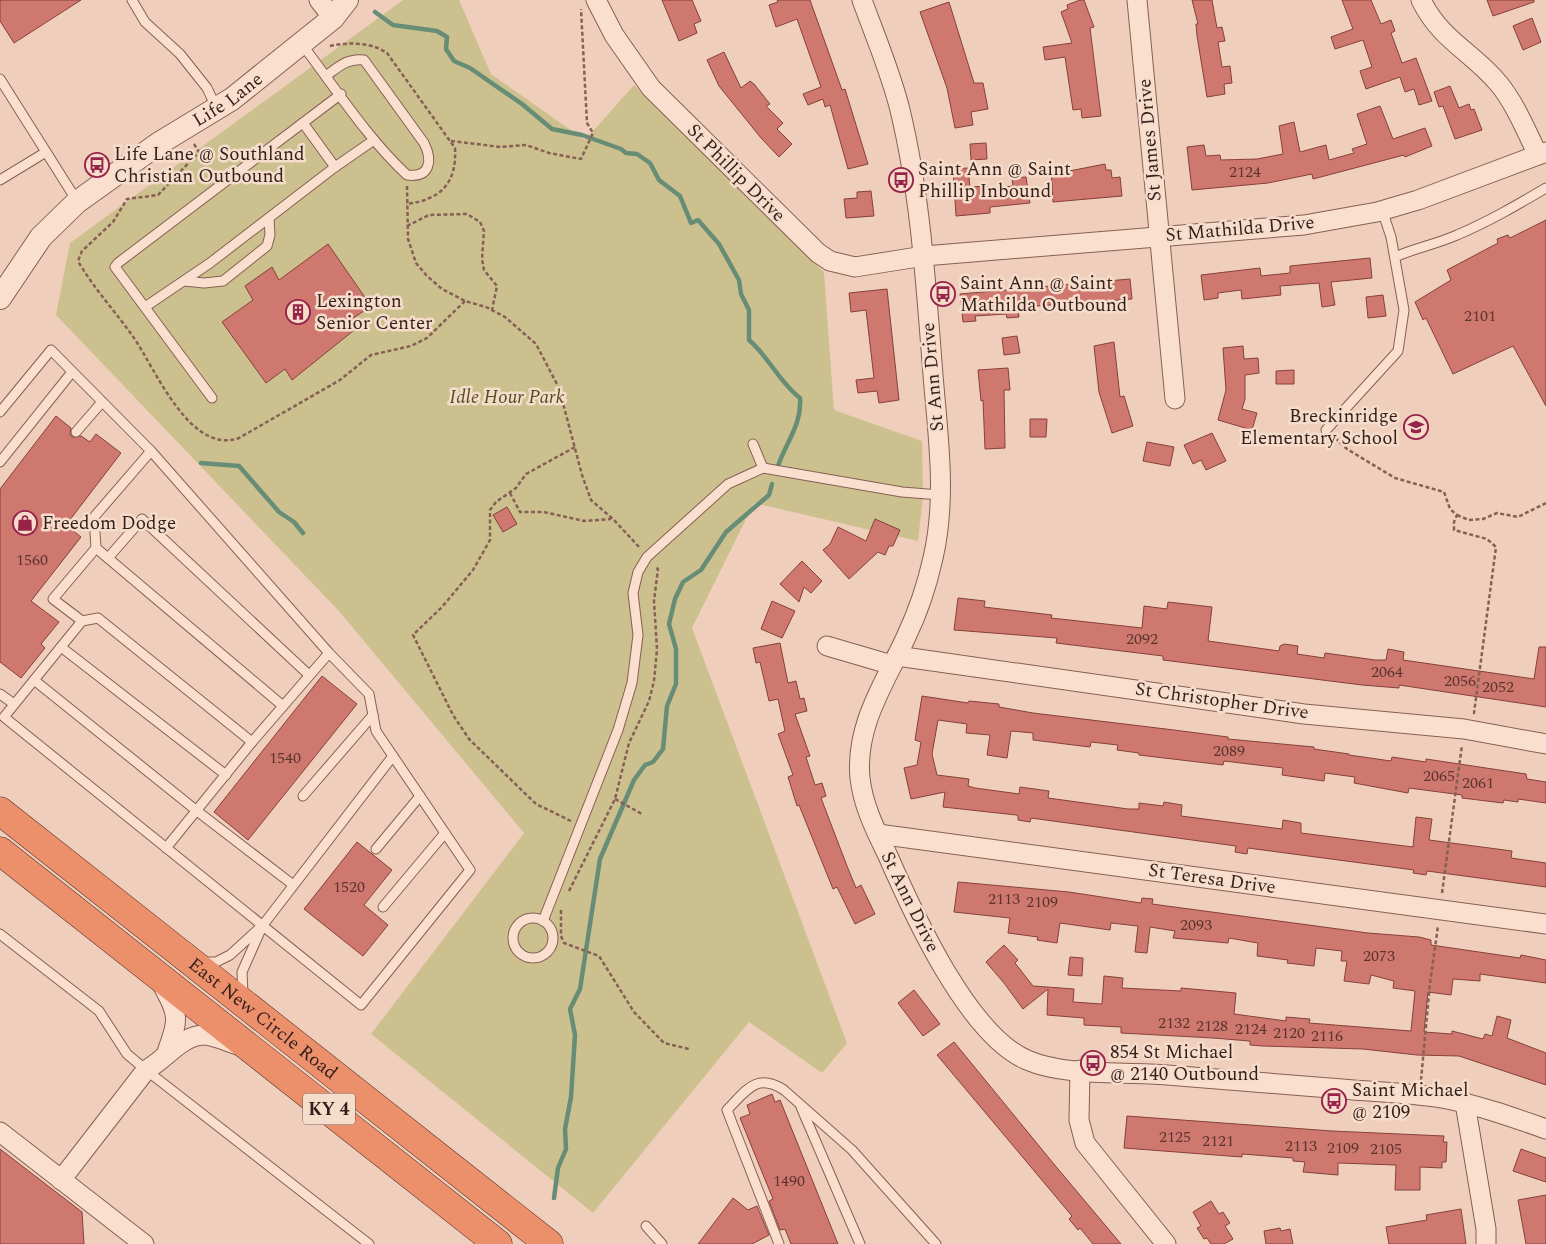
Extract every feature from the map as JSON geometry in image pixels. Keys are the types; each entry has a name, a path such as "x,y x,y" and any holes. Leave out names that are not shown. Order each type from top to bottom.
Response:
{"highway":[{"name":"East New Circle Road","path":"0,811 549,1244"},
{"name":"East New Circle Road","path":"0,851 498,1244"}],"street":[{"path":"319,0 333,18"},
{"name":"Life Lane","path":"2,290 41,237 77,202 158,144 217,108 333,18 347,0"},
{"name":"St Ann Drive","path":"862,0 899,107 913,170 924,256 941,469 937,535 929,575 912,623 872,706 864,729 860,752 860,775 863,796 878,834 934,952 963,997 989,1030 1003,1044 1025,1059 1040,1065 1080,1070 1155,1074 1418,1095 1465,1103 1546,1129"},
{"name":"St James Drive","path":"1137,0 1175,399"},
{"path":"1421,0 1435,24 1499,83 1542,153"},
{"name":"St Phillip Drive","path":"588,2 651,88 818,253 830,261 855,267 924,256"},
{"name":"St Mathilda Drive","path":"924,256 1304,225 1382,210 1418,200 1542,153"},
{"path":"827,646 895,660"},
{"name":"St Christopher Drive","path":"895,660 1304,714 1464,729 1546,744"},
{"name":"St Teresa Drive","path":"878,834 1546,924"},
{"path":"158,976 174,1007 177,1021 166,1055"},
{"path":"61,1180 146,1070 158,1064 166,1055 190,1038 204,1035 253,1049"},
{"path":"1080,1070 1079,1120 1085,1143 1166,1244"},
{"path":"1465,1103 1486,1229 1486,1244"},
{"path":"0,1132 144,1244"}],"lane":[{"path":"132,0 145,22 180,54 207,88 217,108"},
{"path":"301,43 374,140 391,160 407,175 421,174 427,168 430,154 364,60 354,59 346,61 326,76"},
{"path":"0,79 77,202"},
{"path":"212,398 115,267 341,94"},
{"path":"304,123 335,167"},
{"path":"145,307 184,281 270,218 335,167 374,140"},
{"path":"0,180 46,152"},
{"path":"1395,257 1472,228 1546,188"},
{"path":"1326,430 1398,351 1404,310 1395,257 1382,210"},
{"path":"184,281 204,283 223,280 266,246 270,235 270,218"},
{"path":"0,412 51,350 152,450 329,653 369,694 376,732 470,870 361,1005 4,716 82,621 98,618 252,742"},
{"path":"0,462 72,372"},
{"path":"76,432 102,402"},
{"path":"753,444 763,468"},
{"path":"82,621 53,599 96,548 94,517 152,450"},
{"path":"543,921 618,730 632,683 638,635 633,593 643,561 728,484 763,468 902,492 940,495"},
{"path":"108,558 142,519 309,675"},
{"path":"96,548 284,706"},
{"path":"61,647 226,775"},
{"path":"166,848 252,742 329,653"},
{"path":"34,680 197,811 292,884"},
{"path":"0,694 14,704"},
{"path":"303,796 373,715"},
{"path":"244,1003 242,972 263,925 292,884 393,756"},
{"path":"376,848 420,796"},
{"path":"383,907 445,833"},
{"path":"538,918 543,921 552,931 552,945 544,955 531,958 524,956 516,947 514,934 516,928 526,920 538,918"},
{"path":"192,962 216,962 230,955 263,925"},
{"path":"0,934 99,1011 127,1054 146,1070 369,1244"},
{"path":"779,1244 727,1110 752,1085 763,1082 775,1085 799,1102 852,1150 936,1244"},
{"path":"799,1102 860,1244"},
{"path":"646,1226 662,1244"}],"path":[{"path":"451,140 501,147 526,145 549,153 569,155 577,160 581,159 587,150 593,133 587,123 588,2"},
{"path":"184,129 199,152 158,195 127,199 113,222 82,251 78,261 134,337 152,366 162,388 180,411 208,437 229,442 239,438 340,380 372,355 412,346 427,338 465,301"},
{"path":"407,175 408,239 416,262 427,276 442,289 465,301 492,310 505,317 536,344 560,388 582,475 591,500 613,519 640,548"},
{"path":"407,226 429,215 467,214 480,222 484,231 482,259 484,270 497,286 492,310"},
{"path":"570,830 573,822 536,804 469,739 453,715 413,635 442,607 473,570 490,540 490,510 496,502 510,493 526,474 575,447"},
{"path":"510,493 520,512 544,512 584,521 613,519"},
{"path":"1457,516 1469,520 1483,519 1497,513 1518,517 1546,503"},
{"path":"615,799 642,814"},
{"path":"578,949 597,955 634,1012 664,1043 689,1049"}],"green space":[{"name":"Idle Hour Park","path":"403,0 459,0 491,74 585,140 634,85 824,272 834,410 922,441 923,496 918,541 754,503 692,628 847,1043 822,1073 749,1022 593,1213 371,1034 524,833 338,610 56,315 70,243"}],"building":[{"path":"0,0 81,0 14,43 0,21"},
{"path":"662,0 692,0 701,21 694,24 697,33 679,41"},
{"path":"777,0 810,0 842,90 845,89 868,164 848,169 830,105 825,107 823,99 808,105 803,94 821,87 797,19 776,27 769,5 778,2"},
{"path":"1084,0 1094,27 1090,28 1101,116 1082,118 1081,109 1073,110 1065,57 1045,60 1043,47 1072,43 1061,12 1068,9 1067,5"},
{"path":"1192,0 1212,0 1217,28 1222,27 1225,41 1218,42 1222,67 1230,66 1232,83 1224,84 1225,94 1207,97 1197,36 1196,24 1198,24"},
{"path":"1342,0 1371,0 1381,24 1391,20 1395,31 1391,33 1402,63 1416,58 1432,101 1419,105 1414,89 1405,92 1400,77 1366,89 1360,71 1372,67 1363,40 1335,49 1331,37 1353,29"},
{"path":"1487,0 1534,0 1534,2 1493,16"},
{"path":"949,2 974,83 983,83 988,109 971,112 973,125 955,128 947,88 920,12"},
{"path":"1532,18 1541,42 1523,50 1513,26"},
{"path":"724,52 741,88 750,81 754,84 770,104 766,106 783,123 777,129 792,144 779,157 719,86 707,60"},
{"path":"1450,86 1459,108 1469,104 1471,110 1474,109 1482,130 1455,139 1443,106 1439,107 1434,92"},
{"path":"1380,106 1393,139 1425,128 1432,146 1405,157 1404,155 1313,179 1312,174 1268,183 1192,190 1187,147 1204,145 1206,156 1220,155 1221,160 1257,159 1283,154 1279,126 1294,122 1300,152 1326,145 1329,160 1354,153 1352,149 1367,144 1357,114"},
{"path":"986,143 987,159 971,160 970,144"},
{"path":"1105,164 1106,170 1111,170 1112,178 1120,177 1122,196 1053,202 1051,170 1063,169 1064,172"},
{"path":"968,168 970,187 988,186 988,189 1013,186 1012,178 1026,177 1030,203 990,207 990,213 956,216 953,169"},
{"path":"871,191 874,216 846,218 844,199 857,198 857,192"},
{"path":"1546,220 1546,406 1513,346 1453,374 1426,318 1423,320 1415,302 1451,280 1447,270 1498,243 1497,239 1508,235 1510,238"},
{"name":"Lexington Senior Center","path":"328,244 371,306 352,319 358,327 292,380 285,369 266,383 222,322 253,300 245,286 272,267 279,280"},
{"path":"1370,258 1372,278 1331,282 1335,305 1322,307 1319,283 1280,286 1281,295 1242,299 1241,290 1218,293 1218,298 1204,300 1201,275 1260,268 1261,276 1290,273 1290,266"},
{"path":"1130,279 1132,299 1036,306 1036,308 1018,310 1019,317 1007,318 1006,314 975,316 976,321 963,322 960,294"},
{"path":"887,289 899,400 879,403 877,391 858,393 856,380 874,378 866,310 851,312 849,293"},
{"path":"1383,295 1386,316 1368,318 1366,297"},
{"path":"1017,336 1020,353 1004,355 1002,338"},
{"path":"1114,342 1120,397 1124,396 1133,426 1112,433 1099,392 1094,346"},
{"path":"1243,346 1244,359 1258,358 1259,373 1245,375 1245,399 1242,409 1257,413 1252,430 1218,420 1226,390 1223,348"},
{"path":"1008,368 1010,390 1004,390 1005,448 985,449 983,400 981,401 978,370"},
{"path":"1294,370 1294,384 1276,384 1276,371"},
{"path":"56,416 71,428 70,434 72,437 81,436 90,442 96,434 121,453 66,525 81,537 31,601 59,622 41,644 45,648 21,678 0,662 0,489"},
{"path":"1030,419 1047,419 1046,437 1030,437"},
{"path":"1212,433 1226,461 1206,470 1201,460 1193,464 1184,445"},
{"path":"1147,442 1174,447 1170,466 1143,461"},
{"path":"507,507 517,524 503,532 493,515"},
{"path":"875,519 900,530 893,546 889,546 885,555 878,552 849,579 823,550 830,544 838,527 866,541"},
{"path":"802,561 822,581 811,593 804,587 799,602 780,584"},
{"path":"958,598 985,601 984,607 1052,615 1051,618 1142,628 1144,606 1167,609 1168,602 1212,607 1208,641 1279,651 1280,646 1284,644 1298,646 1297,654 1324,658 1325,653 1386,660 1388,649 1404,652 1403,660 1534,679 1539,647 1546,647 1546,707 1399,685 1399,688 1362,685 1163,660 1163,656 1056,643 1057,638 954,630"},
{"path":"772,601 795,611 782,638 761,629"},
{"path":"780,643 788,683 796,681 800,699 804,698 807,711 795,714 810,756 806,757 815,785 822,783 826,796 821,798 847,866 856,888 861,885 875,914 855,924 837,887 833,889 799,805 797,806 788,777 793,775 778,734 785,731 778,699 769,701 760,662 756,663 753,648"},
{"path":"322,676 357,704 248,840 214,812"},
{"path":"922,696 968,703 969,701 999,704 999,707 1033,713 1228,737 1228,739 1314,747 1314,749 1391,761 1392,757 1426,762 1426,759 1526,774 1527,779 1546,782 1546,803 1518,799 1518,802 1504,800 1503,803 1462,798 1462,795 1409,788 1408,793 1354,783 1355,777 1325,773 1324,781 1282,775 1283,768 1224,761 1223,765 1139,755 1139,753 1117,750 1118,745 1091,742 1090,747 1033,740 1033,733 1011,731 1007,758 987,755 990,735 966,733 967,724 938,720 932,754 937,775 969,779 968,786 975,788 1019,794 1020,787 1049,791 1048,798 1128,809 1139,809 1139,803 1163,806 1164,802 1182,805 1181,816 1282,829 1283,820 1301,823 1301,833 1413,847 1416,817 1432,819 1429,840 1512,851 1511,858 1546,863 1546,887 1427,871 1426,875 1413,873 1414,870 1248,848 1247,854 1235,852 1236,846 1031,818 1030,822 1018,820 1016,815 943,807 945,792 911,799 904,768 917,765 921,742 915,740"},
{"path":"357,842 392,870 364,905 388,925 363,956 304,909"},
{"path":"958,882 1069,892 1141,903 1142,898 1153,899 1152,904 1368,933 1419,937 1431,940 1431,945 1520,958 1521,955 1546,960 1546,983 1480,974 1480,981 1453,979 1451,995 1428,992 1424,1032 1452,1034 1452,1031 1483,1039 1485,1034 1492,1036 1497,1016 1511,1020 1507,1038 1546,1053 1546,1085 1459,1056 1417,1055 1363,1049 1263,1046 1250,1045 1250,1041 1121,1033 1121,1027 1084,1025 1084,1018 1047,1015 1048,989 1023,1009 986,962 1004,945 1018,960 1015,963 1033,986 1074,989 1073,1002 1102,1004 1104,976 1123,978 1122,988 1181,991 1181,988 1236,993 1234,1014 1286,1021 1286,1017 1310,1019 1309,1023 1411,1031 1415,991 1393,988 1394,981 1371,975 1369,984 1344,981 1347,961 1341,961 1342,951 1316,948 1314,966 1287,963 1288,960 1257,956 1258,943 1229,938 1228,943 1173,938 1175,931 1150,927 1147,953 1135,952 1138,926 1111,923 1110,930 1060,923 1057,943 1037,940 1038,937 1008,933 1010,918 954,912"},
{"path":"1070,957 1083,958 1082,976 1068,975"},
{"path":"914,990 940,1024 923,1036 898,1003"},
{"path":"954,1042 1121,1244 1093,1244 1080,1228 1078,1230 1069,1219 1072,1216 937,1055"},
{"path":"772,1094 775,1102 780,1100 838,1244 791,1244 785,1229 780,1230 769,1201 773,1199 740,1118 750,1114 747,1105"},
{"path":"1127,1116 1332,1131 1444,1136 1443,1142 1447,1142 1446,1162 1442,1162 1442,1168 1420,1167 1420,1190 1395,1190 1396,1165 1338,1163 1338,1175 1303,1172 1305,1162 1293,1161 1293,1158 1242,1154 1242,1157 1124,1148"},
{"path":"0,1149 82,1212 84,1244 0,1244"},
{"path":"1521,1149 1546,1158 1546,1182 1513,1171"},
{"path":"1546,1195 1546,1244 1526,1244 1518,1200"},
{"path":"733,1198 748,1210 757,1206 769,1235 752,1244 698,1244"},
{"path":"1211,1201 1219,1214 1223,1212 1230,1223 1225,1226 1233,1239 1224,1244 1211,1244 1207,1238 1204,1239 1197,1228 1201,1226 1193,1212"},
{"path":"1461,1209 1466,1244 1389,1244 1386,1227 1427,1220 1426,1215"},
{"path":"1280,1228 1281,1231 1290,1229 1293,1244 1266,1244 1264,1231"}],"waterway":[{"path":"375,12 393,25 437,31 447,37 446,49 454,61 470,68 522,104 552,129 582,135 621,149 626,153 637,154 650,163 659,180 680,196 691,223 698,220 719,244 739,280 741,294 749,310 749,340 786,385 800,398 799,417 778,466"},
{"path":"201,463 239,466 279,512 294,522 303,533"},
{"path":"554,1198 558,1168 566,1149 565,1129 571,1097 575,1035 570,1009 580,989 600,859 634,780 645,765 653,762 663,749 667,706 676,684 676,649 669,624 675,599 683,582 701,570 726,532 769,495 772,484"}],"place":[{"name":"Life Lane @ Southland Christian Outbound","path":"97,165"},
{"name":"Saint Ann @ Saint Phillip Inbound","path":"901,180"},
{"name":"Saint Ann @ Saint Mathilda Outbound","path":"943,294"},
{"name":"Lexington Senior Center","path":"298,312"},
{"name":"Breckinridge Elementary School","path":"1416,427"},
{"name":"Freedom Dodge","path":"25,523"},
{"name":"854 St Michael @ 2140 Outbound","path":"1093,1063"},
{"name":"Saint Michael @ 2109","path":"1334,1101"}]}
